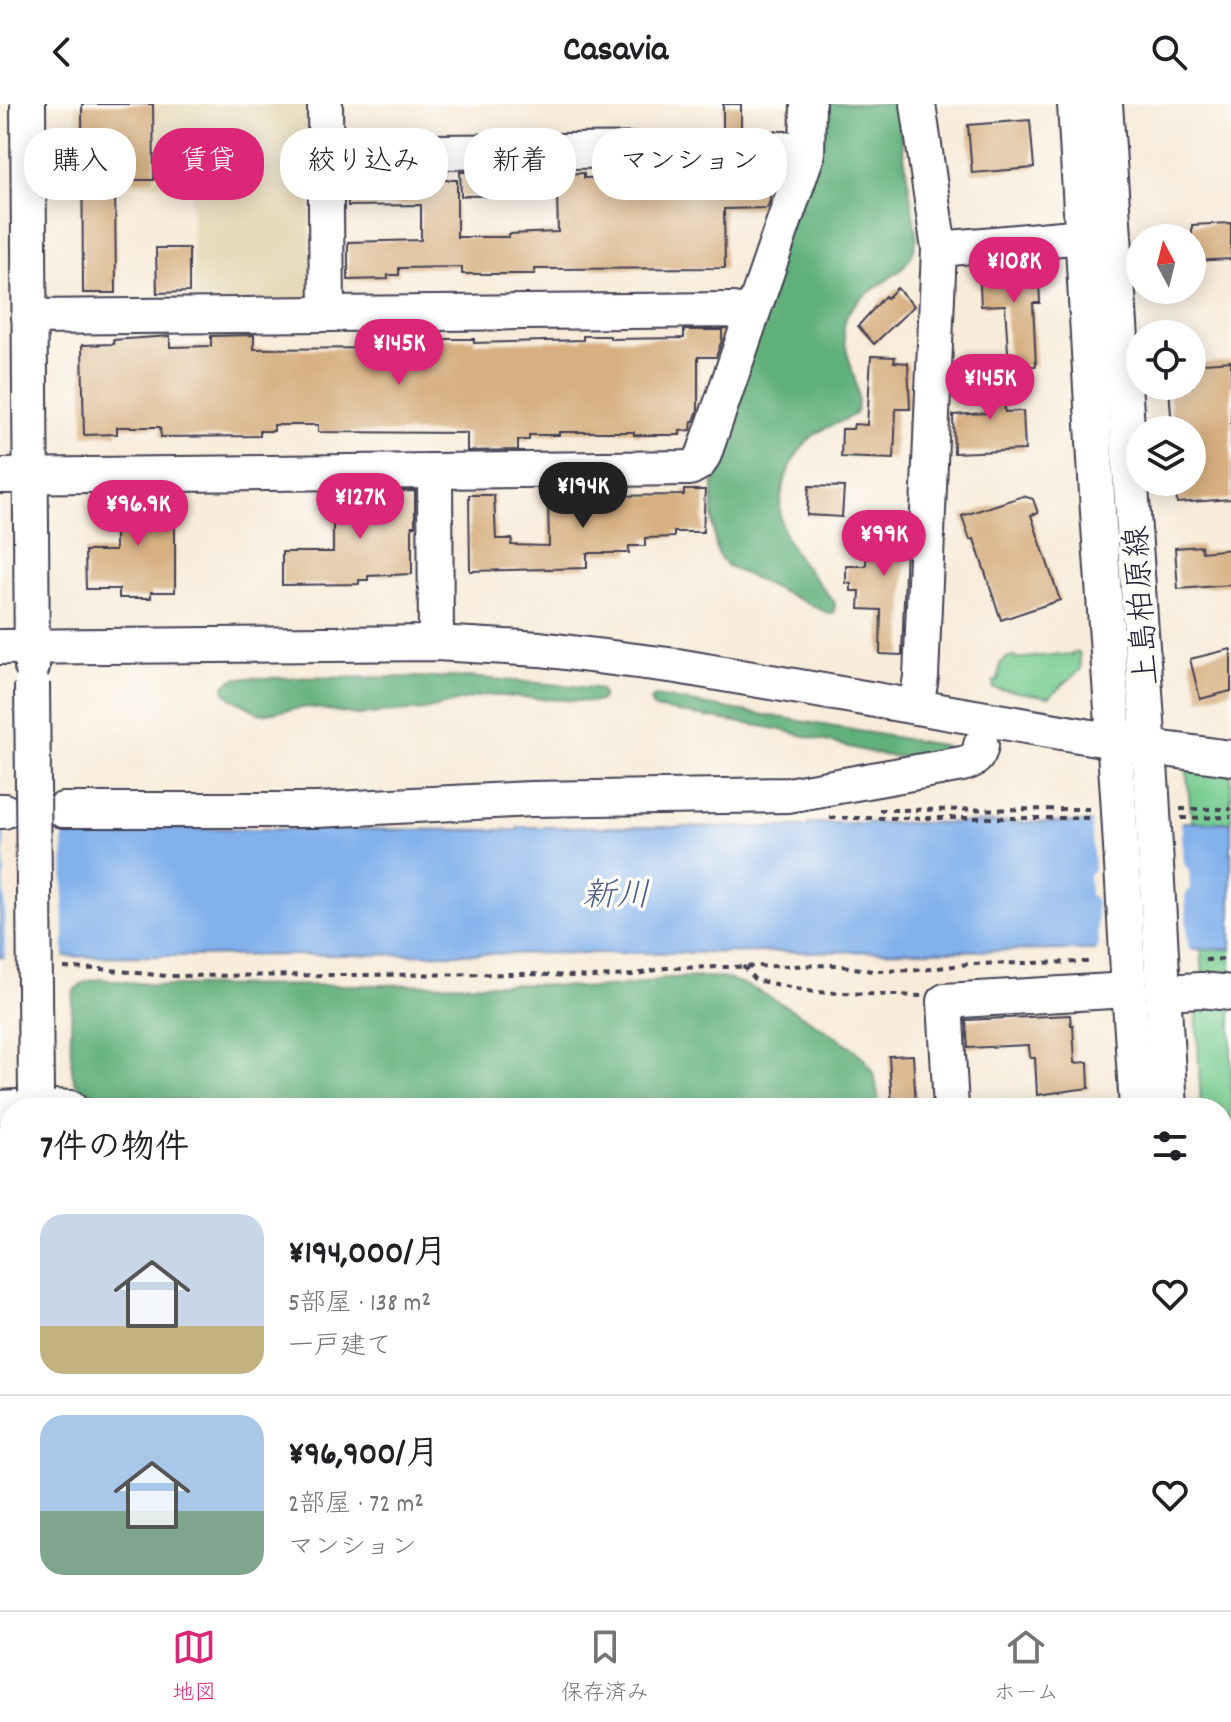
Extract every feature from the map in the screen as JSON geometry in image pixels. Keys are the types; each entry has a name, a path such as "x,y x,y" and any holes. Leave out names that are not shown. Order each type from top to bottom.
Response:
{"street":[{"path":"28,104 14,156 29,317 15,476 16,647 32,683 36,1098"},
{"path":"325,104 325,128"},
{"path":"15,476 690,468 699,463 704,454 807,155 808,104"},
{"path":"916,707 921,677 939,249 918,104"},
{"name":"上島柏原線","path":"1075,104 1098,512 1115,741 1104,802 1128,981 1136,1098"},
{"name":"上島柏原線","path":"1105,104 1149,747 1166,802 1162,982 1169,1098"},
{"path":"448,152 789,149 807,155"},
{"path":"326,200 327,314"},
{"path":"939,249 1084,236"},
{"path":"29,317 733,310 751,317"},
{"path":"435,472 436,643"},
{"path":"16,647 436,643 506,646 608,657 1231,758"},
{"path":"63,810 317,810 531,799 788,795 962,764 973,761 980,753 981,745"},
{"path":"950,1098 945,1001 1128,981"},
{"path":"1162,982 1231,993"}],"path":[{"path":"876,810 1029,809 1104,802"},
{"path":"1166,802 1231,809"},
{"path":"1028,818 1029,809"},
{"path":"1181,818 1231,817"},
{"path":"824,818 1091,818"},
{"path":"1194,960 1231,959"},
{"path":"64,968 166,976 530,974 593,977 632,975 665,968 837,965 872,971 923,970 968,964 1094,962"},
{"path":"743,966 755,980 814,992 931,997 945,1001"}],"shaded area":[{"path":"76,104 309,104 309,128 280,128 280,200 310,200 311,296 303,304 193,305 192,200 264,200 264,128 152,128 152,185 136,185 136,128 76,128"}],"green space":[{"path":"822,104 896,104 917,238 913,253 905,264 859,300 845,321 845,344 858,393 855,414 812,437 795,458 784,484 780,512 782,526 803,564 835,603 834,612 830,614 729,567 717,550 713,515 714,469"},
{"path":"1079,652 1081,669 1049,697 993,688 994,681 998,681 1000,664 1008,657 1060,656"},
{"path":"469,677 596,688 601,690 603,696 600,701 594,702 484,695 424,710 357,715 309,707 261,714 231,698 225,692 224,685 235,678"},
{"path":"656,696 946,746 951,751 913,758 881,755 777,729 654,708 650,701"},
{"path":"1186,768 1231,775 1231,822 1192,822"},
{"path":"1201,949 1231,949 1231,1098 1201,1098 1196,1003 1203,977"},
{"path":"667,978 732,980 804,1017 866,1061 878,1098 149,1098 96,1094 84,1089 75,1081 71,1063 74,990 85,982 100,979 166,986 530,984 593,988"}],"water":[{"name":"新川","path":"1231,822 1231,949 0,957 0,828 518,830 518,827 808,827 809,823"}],"pier":[{"path":"1091,818 1181,818 1184,864 1189,870 1190,889 1185,895 1188,946 1194,953 1094,954 1098,946 1096,900 1090,895 1089,875 1094,869"},
{"path":"4,824 63,824 64,961 5,961"}],"building":[{"path":"82,104 153,104 152,180 136,180 136,128 82,128"},
{"path":"723,104 741,104 741,128 723,128"},
{"path":"1030,120 1034,168 972,173 968,125"},
{"path":"460,172 464,172 464,196 461,196"},
{"path":"576,173 584,173 584,178 592,178 592,200 770,201 767,208 724,209 725,268 535,269 535,274 462,274 462,267 399,268 399,275 388,275 388,279 348,280 348,242 421,240 421,205 348,206 348,200 448,200 448,180 457,180 457,237 509,237 509,234 558,232 557,200 576,200"},
{"path":"83,200 115,200 116,293 83,293"},
{"path":"1231,223 1231,259 1206,260 1206,224"},
{"path":"156,248 189,248 189,292 157,293"},
{"path":"1038,260 1040,303 1033,303 1036,366 1009,367 1005,305 981,306 979,266"},
{"path":"897,288 914,306 874,344 858,326 885,296 887,298"},
{"path":"684,330 722,330 722,340 716,357 698,357 698,410 691,430 680,431 680,435 559,432 559,435 529,435 529,440 518,440 518,450 467,451 467,433 318,432 318,425 274,425 274,431 260,431 260,436 161,437 160,427 117,427 117,434 84,435 82,345 170,336 170,347 211,346 211,336 254,335 254,349 380,348 380,334 423,333 423,339 474,339 474,343 583,340 583,336 610,336 610,339 684,338"},
{"path":"871,356 895,357 894,362 908,363 910,409 896,409 894,459 841,457 842,429 853,429 854,424 867,425"},
{"path":"1231,361 1231,499 1177,503 1176,496 1206,496 1206,416 1171,416 1170,400 1206,400 1206,363"},
{"path":"986,364 1001,364 1005,412 1023,411 1025,450 954,453 953,415 987,413"},
{"path":"809,486 844,487 842,517 807,515"},
{"path":"684,490 705,490 703,532 674,532 674,537 645,538 645,546 629,546 629,553 587,553 587,568 470,571 469,495 494,495 496,539 512,539 511,545 549,546 548,504 598,501 598,496 684,495"},
{"path":"415,491 412,574 368,576 368,580 359,580 359,584 282,585 282,552 333,552 333,492"},
{"path":"178,494 175,592 151,592 151,598 119,598 119,589 86,589 85,551 115,551 115,495"},
{"path":"1023,496 1033,499 1038,513 1031,515 1060,600 1001,620 974,539 970,540 962,516"},
{"path":"868,515 907,517 902,655 880,654 881,610 859,609 860,591 851,591 851,584 846,583 846,566 866,566"},
{"path":"1201,546 1202,552 1231,549 1231,585 1178,589 1175,548"},
{"path":"1231,649 1231,691 1200,699 1190,659"},
{"path":"1070,1015 1075,1063 1088,1062 1089,1088 1037,1095 1035,1058 1030,1058 1029,1045 968,1048 966,1020"},
{"path":"913,1055 915,1098 891,1098 889,1056"}]}
